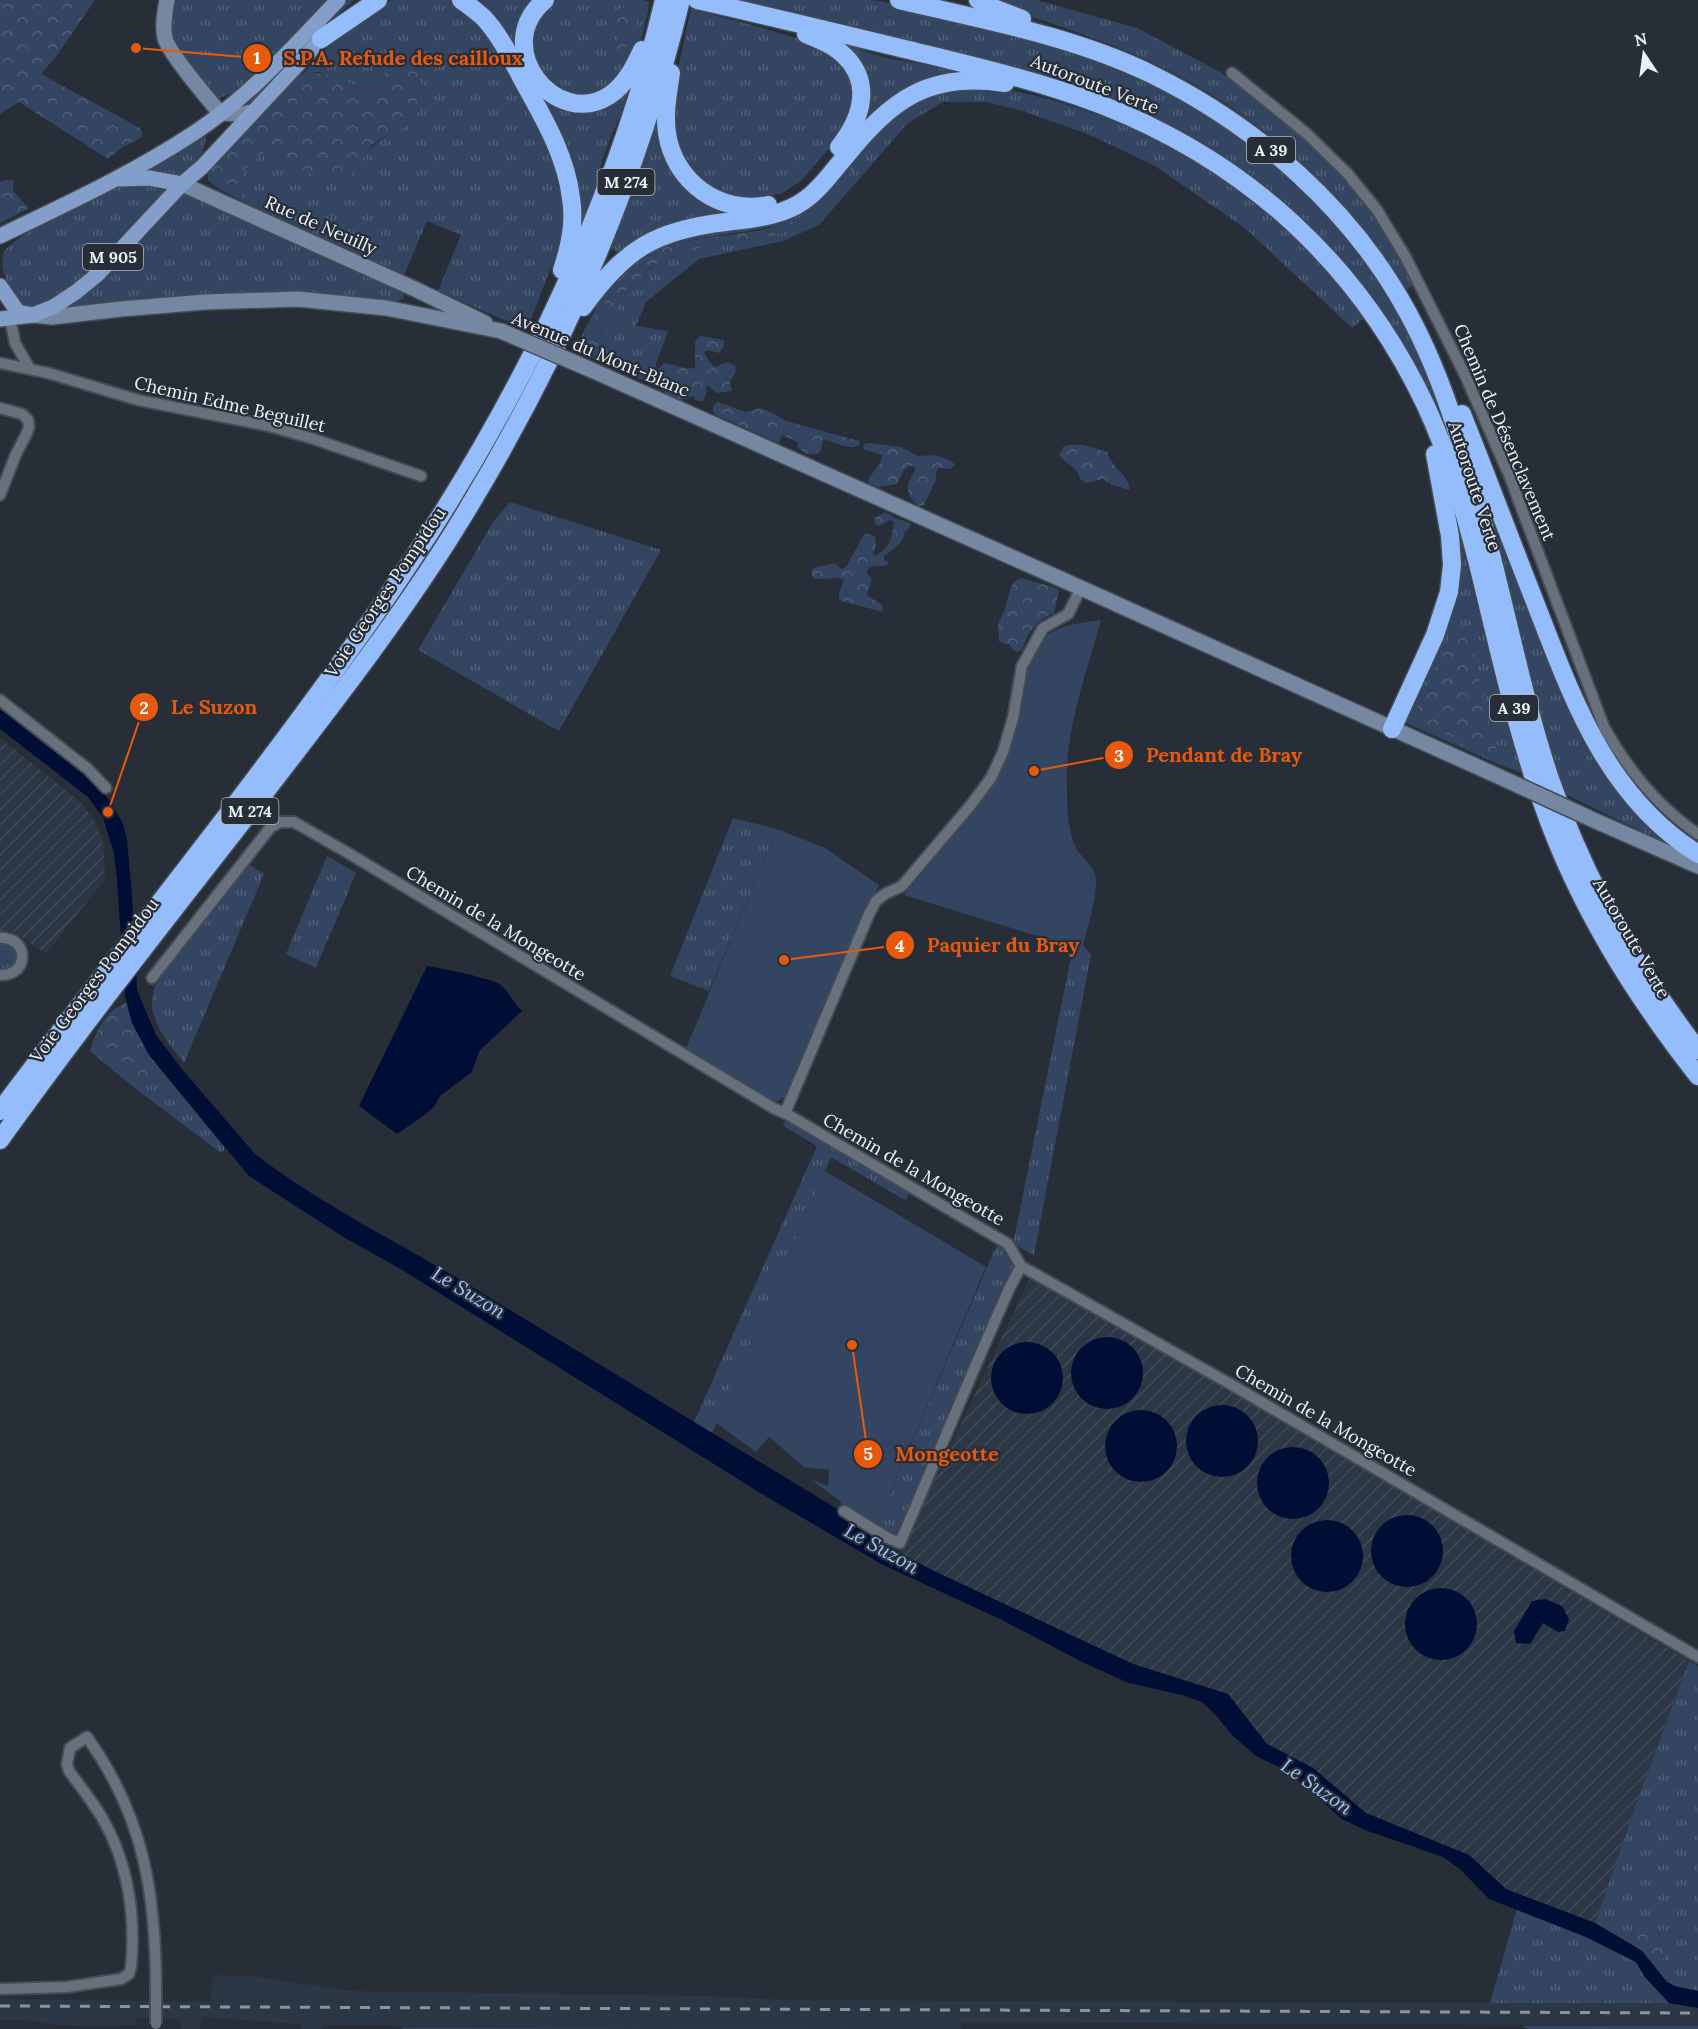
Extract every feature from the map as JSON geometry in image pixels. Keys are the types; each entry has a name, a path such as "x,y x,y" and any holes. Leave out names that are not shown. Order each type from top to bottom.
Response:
{"highway":[{"path":"321,39 378,0"},
{"path":"461,0 483,18 509,55 554,139 569,185 572,225 567,254 537,344"},
{"path":"545,0 535,10 528,23 523,45 526,59 532,74 548,92 578,103 601,100 622,85 671,7"},
{"name":"Autoroute Verte","path":"899,0 1085,48 1148,73 1188,93 1247,132 1280,158 1306,181 1354,233 1408,311 1437,376 1465,461 1532,718 1563,814 1594,886 1617,930 1667,1010 1698,1050"},
{"path":"978,0 1076,39 1085,48"},
{"name":"Autoroute Verte","path":"703,1 1002,73 1101,105 1142,122 1199,152 1234,175 1297,225 1320,248 1376,318 1425,404 1449,461 1465,514 1516,719 1559,846 1586,904 1629,981 1658,1025 1698,1076"},
{"path":"671,7 675,54 666,112 667,134 672,151 683,174 695,187 721,202 742,207 771,204 804,188 842,143 856,122 860,108 859,79 844,56 828,44 765,16"},
{"name":"Voie Georges Pompidou","path":"0,1111 293,729 384,601 472,463 537,344 576,263 605,188 640,84 671,7"},
{"name":"Voie Georges Pompidou","path":"0,1140 90,1017 391,625 450,537 488,474 525,409 589,276 634,159 654,99 671,7"},
{"path":"556,345 602,281 639,247 681,229 762,217 794,207 817,189 880,116 909,96 941,85 976,81 1060,91"},
{"path":"1408,311 1438,361 1454,395 1585,724 1606,761 1642,806 1664,829 1698,854"},
{"path":"1376,318 1405,377 1430,440 1446,508 1451,553 1451,577 1445,607 1392,729"}],"main road":[{"path":"166,0 164,31 167,45 204,94 220,113 251,112"},
{"name":"Rue de Neuilly","path":"0,236 117,179 195,132 277,64 338,0"},
{"name":"M 905","path":"33,315 53,307 89,282 321,39 362,0"},
{"path":"217,200 205,185 205,163 213,146 220,113"},
{"name":"Rue de Neuilly","path":"117,179 149,178 182,184 417,290 501,331"},
{"path":"0,249 24,224"},
{"path":"0,286 18,312 33,315"},
{"path":"405,311 417,290"},
{"name":"Avenue du Mont-Blanc","path":"5,319 33,315 52,317 121,309 298,299 386,308 501,331 1081,588 1698,866"}],"street":[{"name":"Chemin de Désenclavement","path":"1233,73 1275,106 1330,156 1364,194 1394,237 1454,351 1509,475 1604,727 1632,771 1683,824 1698,834"},
{"path":"5,319 30,369"},
{"name":"Chemin Edme Beguillet","path":"0,363 48,372 138,400 269,426 421,476"},
{"path":"0,408 22,414 28,420 28,427 0,495"},
{"path":"785,1113 876,901 902,886 970,806 991,777 1004,752 1013,718 1022,666 1043,628 1068,614 1081,588"},
{"path":"0,700 93,774 106,788"},
{"name":"Chemin de la Mongeotte","path":"152,978 270,828 280,822 294,822 775,1109 1008,1244 1021,1266 1232,1385 1698,1657"},
{"path":"0,938 16,942 22,953 22,959 21,964 12,974 0,975"},
{"path":"844,1511 900,1543 977,1362 1021,1266"},
{"path":"0,1989 67,1987 121,1979 129,1974 131,1910 122,1863 114,1840 101,1816 69,1771 67,1764 70,1748 87,1737 102,1759 122,1797 135,1825 144,1859 154,1924 156,2027"}],"shaded area":[{"path":"0,738 78,800 92,817 103,839 105,879 46,954 12,931 0,932"},
{"path":"1032,1274 1689,1661 1595,1923 1506,1889 1469,1855 1366,1813 1313,1768 1267,1744 1228,1694 1133,1664 900,1553"},
{"path":"213,1975 250,1976 350,1991 705,1996 787,2000 1669,2003 1698,2008 1698,2026 960,2022 961,2029 402,2028 393,2025 324,2025 321,2029 301,2029 302,2025 286,2023 203,2017 199,2029 182,2029 180,2019 136,2018 136,2025 97,2026 0,2020 0,1999 210,2002"}],"green space":[{"path":"0,0 95,0 58,54 41,74 140,128 142,137 120,149 108,159 19,102 0,114"},
{"path":"174,0 330,0 235,92 220,98 213,95 173,41 170,31"},
{"path":"346,0 354,0 324,28 251,107 238,107"},
{"path":"392,0 449,0 461,6 492,37 559,162 567,215 560,256 553,262 527,330 438,291 461,235 427,221 404,275 247,203 241,188 242,174 257,158 274,148 294,166 347,180 366,154 391,133 386,74 372,91 364,96 356,86 326,74 318,72 303,74 332,43 356,22 380,5"},
{"path":"471,0 538,0 519,61"},
{"path":"555,0 643,0 649,2 642,35 633,59 622,74 598,96 566,94 538,71 531,34 546,7"},
{"path":"744,0 871,0 985,27 1047,44 1106,66 1162,91 1215,121 1264,156 1309,196 1351,243 1389,296 1405,324 1445,415 1437,417 1408,356 1233,165 1180,132 1155,119 743,5"},
{"path":"992,0 1037,0 1137,28 1220,72 1295,128 1347,179 1373,211 1416,283 1406,290 1354,219 1324,186 1292,155 1222,101 1145,59"},
{"path":"625,7 635,16 636,27 624,50 621,51 617,49 617,32 612,17 614,11"},
{"path":"691,9 823,46 847,67 856,104 838,138 802,180 783,193 750,201 711,191 687,169 672,124 678,69"},
{"path":"846,42 890,59 969,72 862,129"},
{"path":"398,59 407,61 419,73 422,82 422,102 419,111 407,126 376,142 351,175 341,184 331,183 294,166 274,148 256,159 243,175 240,188 245,194 247,203 208,181 208,168 297,76 309,72 326,74 356,86 364,96 374,88"},
{"path":"631,86 624,112 618,120 602,160 592,201 580,231 537,94 555,102"},
{"path":"995,87 1068,105 1103,117 1169,147 1200,165 1262,208 1304,243 1365,317 1352,328 1246,229 1155,166 1090,135 1023,111 986,102 943,102 908,123 819,225 783,241 699,259 646,302 636,326 668,331 649,383 574,350 610,281 666,239 777,220 854,155 826,196 802,217 782,225 686,241 662,248 583,337 602,351 606,349 599,343 599,339 608,319 614,314 625,294 640,276 667,257 689,249 758,238 805,224 858,154 897,110 946,89"},
{"path":"660,108 665,152 740,211 619,253 610,248"},
{"path":"206,133 202,152 181,176 142,171"},
{"path":"858,154 860,159 842,186 830,203 814,218 786,232 683,252 653,266 626,292 605,326 599,343 607,347 606,349 594,356 580,345 596,315 629,270 662,248 686,241 756,231 782,225 802,217 826,196 854,155"},
{"path":"649,171 657,179 648,196 643,197 638,192 643,177"},
{"path":"14,180 13,191 29,208 0,223 0,182"},
{"path":"130,183 170,187 121,241 81,279 45,304 30,308 22,306 7,283 2,265 3,253 42,224 102,193"},
{"path":"185,195 221,209 401,291 404,298 397,301 303,294 230,293 64,307 181,196"},
{"path":"700,336 724,340 723,348 719,353 708,350 704,352 709,362 715,367 727,362 735,366 736,371 730,382 732,391 717,393 707,385 706,395 702,402 695,400 694,396 680,400 669,396 657,383 654,373 664,363 695,368 695,342"},
{"path":"718,402 746,412 760,408 786,421 859,441 860,445 846,447 823,439 821,451 817,454 807,454 797,447 798,442 782,435 779,443 716,415 713,412 713,406"},
{"path":"864,444 901,447 918,456 941,457 955,465 950,469 939,468 924,505 919,506 911,498 908,490 909,481 915,471 914,466 909,466 904,470 897,484 878,487 868,483 882,455 863,449"},
{"path":"1084,445 1107,452 1126,479 1130,490 1112,485 1103,479 1086,483 1081,480 1072,466 1059,455 1063,447"},
{"path":"1473,454 1579,726 1690,855 1565,794 1542,721"},
{"path":"510,502 661,550 559,731 418,650 493,522"},
{"path":"885,512 910,523 910,527 905,531 900,543 884,557 884,560 888,562 887,565 868,568 867,574 872,578 867,595 882,605 883,612 841,601 839,592 844,580 840,578 814,579 811,571 814,568 835,563 841,569 846,567 864,534 875,537 876,548 873,553 875,556 885,549 890,542 894,522 890,520 879,526 875,524 875,518"},
{"path":"1455,516 1505,717 1524,774 1404,722 1452,605 1458,599"},
{"path":"1021,578 1056,588 1059,591 1054,613 1038,623 1030,632 1022,650 1017,652 1009,644 999,641 998,624 1011,587"},
{"path":"1458,618 1470,640 1500,765 1416,717 1418,706"},
{"path":"1101,620 1072,725 1067,768 1071,835 1076,848 1093,870 1096,878 1094,904 1083,945 1073,947 904,895 959,830 996,778 1011,745 1025,680 1036,650 1050,633 1071,625"},
{"path":"733,818 777,829 709,991 670,976"},
{"path":"777,829 825,848 879,885 789,1094 777,1102 768,1101 685,1051"},
{"path":"327,856 356,873 316,968 286,954"},
{"path":"246,863 264,874 184,1063 155,1020 152,1003 157,979"},
{"path":"12,945 18,951 18,963 8,969 0,968 0,946"},
{"path":"1083,945 1091,955 1034,1255 1013,1244 1073,947"},
{"path":"127,1003 140,1038 161,1070 160,1080 136,1089 90,1051 103,1022 113,1010"},
{"path":"161,1070 224,1147 224,1151 221,1153 136,1089 160,1080"},
{"path":"787,1120 908,1191 908,1198 905,1200 831,1157 712,1433 694,1422 817,1146 782,1125"},
{"path":"825,1171 986,1267 876,1526 843,1507 840,1501 810,1479 828,1486 829,1470 804,1467 769,1437 756,1452 716,1423"},
{"path":"999,1243 1008,1251 1015,1266 900,1534 894,1537 876,1526"},
{"path":"1689,1661 1698,1666 1698,1991 1668,1982 1654,1966 1662,1962 1667,1944 1660,1934 1644,1924 1640,1925 1635,1928 1628,1942 1595,1923"},
{"path":"1517,1909 1586,1937 1636,1962 1644,1976 1669,2003 1490,2003"},
{"path":"1644,1924 1659,1934 1667,1944 1662,1963 1654,1966 1642,1951 1628,1942 1635,1928"},
{"path":"1522,2026 1698,2026 1698,2029 1528,2029"},
{"path":"402,2028 705,2029 403,2029"}],"water":[{"path":"0,707 97,783 123,824 127,839 132,897 137,990 156,1035 181,1068 255,1154 331,1205 464,1282 888,1540 893,1549 932,1570 1133,1664 1228,1694 1267,1744 1313,1768 1366,1813 1469,1855 1506,1889 1595,1923 1642,1951 1667,1982 1674,1986 1698,1991 1698,2008 1669,2003 1644,1976 1636,1962 1586,1937 1489,1899 1460,1869 1443,1857 1365,1830 1342,1819 1289,1772 1256,1756 1233,1736 1202,1702 1129,1683 1084,1663 1002,1620 883,1565 767,1497 399,1268 345,1238 249,1176 149,1055 132,1023 125,997 114,853 103,818 88,797 0,729"},
{"path":"427,966 496,982 504,988 522,1011 480,1050 472,1072 440,1096 434,1107 397,1134 359,1106"},
{"path":"1107,1337 1127,1343 1137,1353 1143,1373 1137,1393 1127,1403 1107,1409 1087,1403 1077,1393 1071,1373 1077,1353 1087,1343"},
{"path":"1027,1342 1047,1348 1057,1358 1063,1378 1057,1398 1047,1408 1027,1414 1007,1408 997,1398 991,1378 997,1358 1007,1348"},
{"path":"1222,1405 1242,1411 1252,1421 1258,1441 1252,1461 1242,1471 1222,1477 1202,1471 1192,1461 1186,1441 1192,1421 1202,1411"},
{"path":"1141,1410 1161,1416 1171,1426 1177,1446 1171,1466 1161,1476 1141,1482 1121,1476 1111,1466 1105,1446 1111,1426 1121,1416"},
{"path":"1293,1447 1313,1453 1323,1463 1329,1483 1323,1503 1313,1513 1293,1519 1273,1513 1263,1503 1257,1483 1263,1463 1273,1453"},
{"path":"1407,1515 1427,1521 1437,1531 1443,1551 1437,1571 1427,1581 1407,1587 1387,1581 1377,1571 1371,1551 1377,1531 1387,1521"},
{"path":"1327,1520 1347,1526 1357,1536 1363,1556 1357,1576 1347,1586 1327,1592 1307,1586 1297,1576 1291,1556 1297,1536 1307,1526"},
{"path":"1441,1588 1461,1594 1471,1604 1477,1624 1471,1644 1461,1654 1441,1660 1421,1654 1411,1644 1405,1624 1411,1604 1421,1594"},
{"path":"1545,1599 1562,1606 1569,1619 1565,1631 1558,1632 1543,1623 1530,1644 1516,1643 1514,1631 1532,1601"}],"railway":[{"path":"0,2006 1698,2013"}],"place":[{"name":"S.P.A. Refude des cailloux","path":"136,48"},
{"name":"Pendant de Bray","path":"1034,771"},
{"name":"Le Suzon","path":"108,812"},
{"name":"Paquier du Bray","path":"784,960"},
{"name":"Mongeotte","path":"852,1345"}]}
